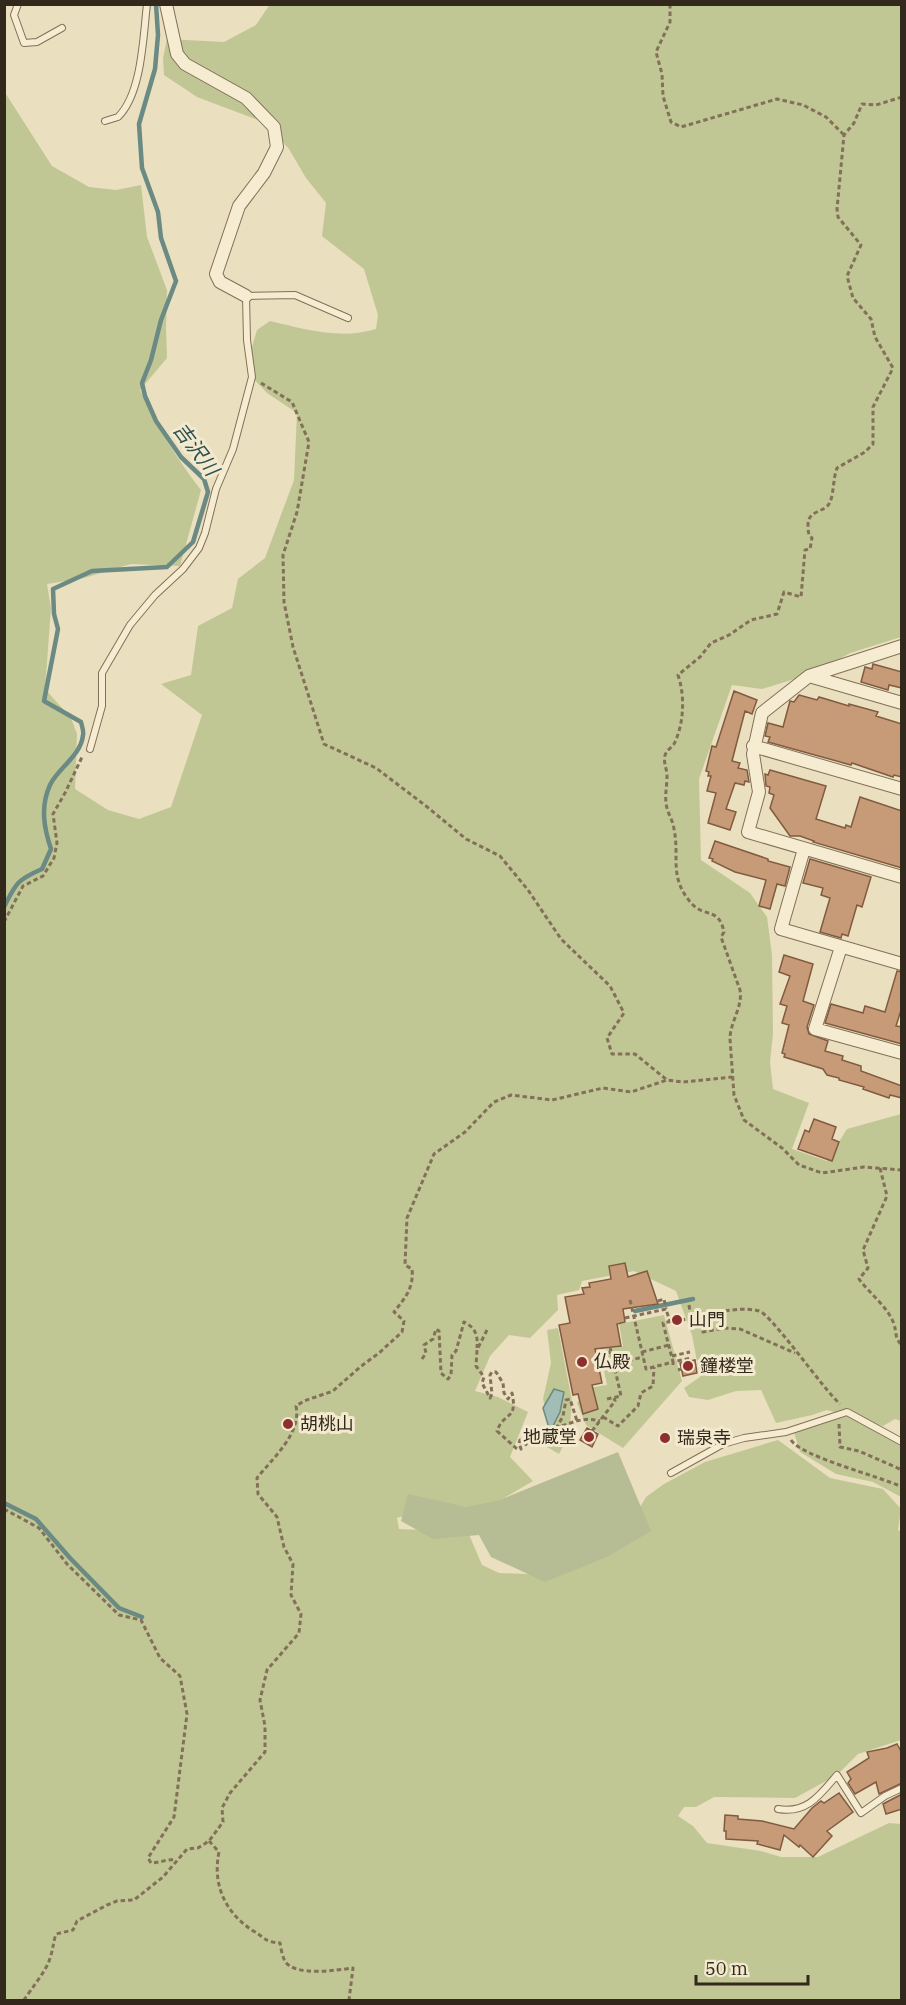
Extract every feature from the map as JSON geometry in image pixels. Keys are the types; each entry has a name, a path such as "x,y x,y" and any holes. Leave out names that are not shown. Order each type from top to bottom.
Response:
{"street":[{"path":"166,4 177,54 185,64 246,98 274,127 277,147 264,173 239,206 216,274 220,282 246,296"},
{"path":"902,646 808,676 762,713 753,746 759,792 748,832 902,878"},
{"path":"808,676 902,703"},
{"path":"753,746 902,789"},
{"path":"804,849 781,929 902,964"},
{"path":"841,947 815,1029 902,1053"}],"lane":[{"path":"18,4 14,15 24,43 37,42 62,28"},
{"path":"105,121 118,117 131,100 137,78 147,4"},
{"path":"90,749 102,706 102,673 130,625 155,595 183,569 199,548 205,533 216,489 233,449 252,377 247,340 246,296 295,295 348,318"},
{"path":"671,1473 723,1444 744,1438 786,1432 848,1412 902,1442"},
{"path":"778,1809 798,1810 814,1800 837,1774 861,1813 885,1796 902,1788"}],"path":[{"path":"670,4 670,22 656,52 662,74 663,96 671,122 681,127 777,99 803,105 826,117 844,135"},
{"path":"902,97 876,105 861,104 854,123 844,135 837,209 838,217 861,245 846,276 853,298 871,319 874,337 893,368 873,407 873,444 865,452 837,468 831,501 812,513 807,522 808,534 812,538 810,549 806,550 801,597 784,592 777,614 751,620 729,635 711,643 700,657 678,675 682,720 674,745 666,753 664,761 667,777 665,787 667,815 675,830 677,878 694,906 715,915 722,921 724,933 721,937 740,990 741,998 730,1033 734,1095 744,1120 782,1148 799,1165 829,1173 864,1167 902,1170"},
{"path":"252,377 292,402 309,442 297,512 283,555 284,602 292,647 324,744 376,768 466,839 500,856 528,890 561,939 610,986 624,1013 607,1038 612,1054 635,1054 667,1080"},
{"path":"4,922 23,886 43,876 54,858 57,843 52,814 65,793 85,750 90,749"},
{"path":"24,2001 33,1984 45,1970 56,1934 73,1930 77,1922 107,1905 117,1901 134,1900 162,1877 187,1849 198,1848 209,1841 223,1822 222,1808 230,1793 265,1752 265,1726 260,1700 267,1671 299,1633 300,1614 291,1595 293,1564 284,1547 277,1517 258,1494 257,1478 286,1443 298,1416 296,1406 333,1391 402,1332 404,1321 394,1312 410,1293 413,1278 412,1269 405,1265 406,1218 434,1154 465,1132 494,1102 510,1095 552,1100 603,1088 631,1092 667,1080 683,1082 732,1077"},
{"path":"879,1168 887,1196 863,1250 868,1268 859,1279 894,1324 895,1337 902,1346"},
{"path":"658,1301 664,1299 671,1322 663,1323 673,1364"},
{"path":"630,1300 646,1369 691,1358"},
{"path":"689,1305 691,1318"},
{"path":"625,1318 665,1306"},
{"path":"681,1320 741,1309 761,1311 828,1394 848,1412"},
{"path":"701,1316 704,1334 724,1328 740,1329 797,1354"},
{"path":"422,1359 426,1353 424,1345 433,1339 436,1329 439,1331 441,1373 448,1379 451,1375 452,1355 456,1351 464,1322 476,1331 478,1339 476,1366 484,1377 482,1383 490,1398 492,1372 496,1372 503,1383 504,1393 508,1399 512,1393 515,1406 510,1417 499,1425 498,1431 517,1449 521,1449 520,1440 528,1446 530,1441 538,1441 541,1430 554,1429 563,1416 566,1400 570,1399 577,1421"},
{"path":"477,1350 487,1330"},
{"path":"642,1352 669,1345"},
{"path":"599,1355 611,1350 621,1396 607,1399"},
{"path":"672,1356 690,1352"},
{"path":"599,1368 643,1357"},
{"path":"561,1426 591,1418 602,1419 618,1426 638,1406 640,1392 654,1386 656,1373 654,1367"},
{"path":"592,1431 615,1401 614,1398"},
{"path":"838,1415 840,1447 859,1451 902,1470"},
{"path":"786,1432 794,1445 826,1460 902,1487"},
{"path":"4,1509 39,1528 67,1564 119,1615 141,1620 160,1658 180,1676 187,1713 174,1817 148,1857 151,1863 165,1859 176,1860"},
{"path":"209,1841 219,1852 216,1867 218,1882 222,1896 231,1911 267,1942 280,1943 285,1961 291,1968 310,1972 353,1968 349,2001"}],"green space":[{"path":"270,4 901,5 901,637 850,653 814,673 762,689 732,685 699,779 701,860 750,893 767,917 772,955 773,1034 770,1062 773,1089 809,1103 792,1149 827,1161 847,1129 901,1114 901,1421 895,1419 883,1426 855,1419 901,1446 901,1497 873,1482 836,1474 800,1452 794,1432 848,1416 827,1410 776,1423 761,1390 736,1391 708,1400 689,1397 684,1388 700,1377 692,1335 676,1291 634,1271 582,1281 579,1290 557,1295 558,1310 530,1338 509,1335 490,1356 475,1391 498,1397 528,1412 510,1457 533,1481 482,1511 422,1510 397,1518 399,1529 468,1532 482,1565 499,1573 551,1575 636,1514 646,1497 664,1484 705,1462 778,1440 830,1478 883,1489 901,1509 898,1530 902,1532 901,1740 858,1754 837,1775 795,1798 714,1797 696,1807 684,1807 678,1816 693,1826 707,1843 761,1851 781,1857 818,1857 889,1823 901,1824 901,2000 5,2000 4,91 52,166 89,187 116,190 141,185 147,237 167,290 167,358 140,390 168,442 201,490 180,566 131,564 84,578 47,584 51,608 45,689 71,718 77,734 75,789 108,810 139,819 171,807 202,715 161,684 191,675 198,626 232,608 238,579 265,558 294,480 297,413 267,393 252,377 250,354 257,330 270,321 309,330 349,334 376,329 378,315 364,269 322,236 326,203 306,178 289,149 266,123 197,97 164,75 163,58 167,39 224,42 256,25"},
{"path":"664,1315 682,1381 623,1448 586,1425 577,1403 588,1388 607,1385 600,1351 623,1346 619,1324"},
{"path":"558,1328 572,1401 569,1435 559,1454 547,1447 549,1426 543,1399 551,1363 547,1330"},
{"path":"618,1452 651,1531 607,1557 545,1582 491,1557 479,1535 433,1539 401,1521 408,1494 466,1507 497,1501"}],"water":[{"path":"554,1389 564,1392 560,1412 553,1426 553,1442 531,1435 532,1430 549,1437 549,1428 543,1408"}],"building":[{"path":"873,664 902,672 902,688 889,685 888,690 861,682 865,667 872,669"},
{"path":"734,691 757,700 752,714 745,711 732,761 740,763 738,768 747,770 749,782 745,781 744,785 735,783 726,809 736,812 730,830 708,823 716,793 707,791 711,776 708,776 709,772 706,771 712,746 716,747"},
{"path":"799,695 817,700 819,697 878,712 876,716 902,724 902,777 894,775 893,777 852,763 851,765 768,742 770,737 765,736 768,723 783,727 790,701 794,702"},
{"path":"770,770 826,786 816,819 845,828 846,825 851,827 860,797 902,811 902,868 813,842 800,836 790,836 770,808 774,795 769,793 770,787 766,786 765,774 768,775"},
{"path":"715,841 790,867 785,886 777,884 770,909 759,906 766,880 735,872 709,858"},
{"path":"810,859 871,877 862,907 857,905 848,936 842,934 841,938 820,932 830,898 821,895 823,888 803,883"},
{"path":"784,955 813,964 803,1001 814,1005 807,1027 809,1034 828,1041 825,1051 843,1056 842,1060 861,1066 861,1071 902,1086 902,1098 890,1095 889,1098 863,1089 864,1087 827,1075 823,1069 784,1057 785,1054 782,1053 789,1025 782,1023 787,1006 780,1004 790,976 779,972"},
{"path":"897,971 902,972 902,1007 896,1026 902,1027 902,1044 825,1023 831,1004 863,1013 865,1006 885,1012"},
{"path":"814,1119 836,1127 832,1139 839,1142 832,1161 798,1149 805,1130 809,1132"},
{"path":"625,1263 628,1277 647,1271 658,1304 623,1309 625,1322 617,1324 621,1346 595,1349 602,1383 592,1385 598,1409 583,1414 578,1394 573,1395 559,1325 570,1323 565,1297 584,1294 582,1288 590,1287 589,1283 611,1279 609,1266"},
{"name":"鐘楼堂","path":"695,1360 697,1373 683,1376 680,1363"},
{"name":"地蔵堂","path":"587,1428 598,1434 592,1447 580,1440"},
{"path":"897,1744 902,1753 902,1783 879,1794 876,1782 855,1794 848,1783 851,1779 847,1772 869,1758 867,1752"},
{"path":"839,1793 853,1812 827,1831 832,1836 813,1857 784,1835 780,1850 757,1844 758,1841 726,1839 725,1815 794,1829 812,1808"},
{"path":"902,1794 902,1809 886,1814 883,1804"}],"waterway":[{"name":"吉沢川","path":"4,907 18,883 42,869 51,849 44,817 47,793 54,779 74,756 83,734 81,722 44,701 58,629 54,614 53,589 92,571 167,567 193,542 208,492 204,479 181,457 156,421 142,383 151,360 161,320 176,281 161,238 158,212 142,168 139,124 155,69 158,35 156,4"},
{"path":"635,1311 693,1299"},
{"path":"4,1503 36,1519 119,1608 142,1617"}],"place":[{"name":"山門","path":"677,1320"},
{"name":"仏殿","path":"582,1362"},
{"name":"鐘楼堂","path":"688,1366"},
{"name":"胡桃山","path":"288,1424"},
{"name":"地蔵堂","path":"589,1437"},
{"name":"瑞泉寺","path":"665,1438"}]}
